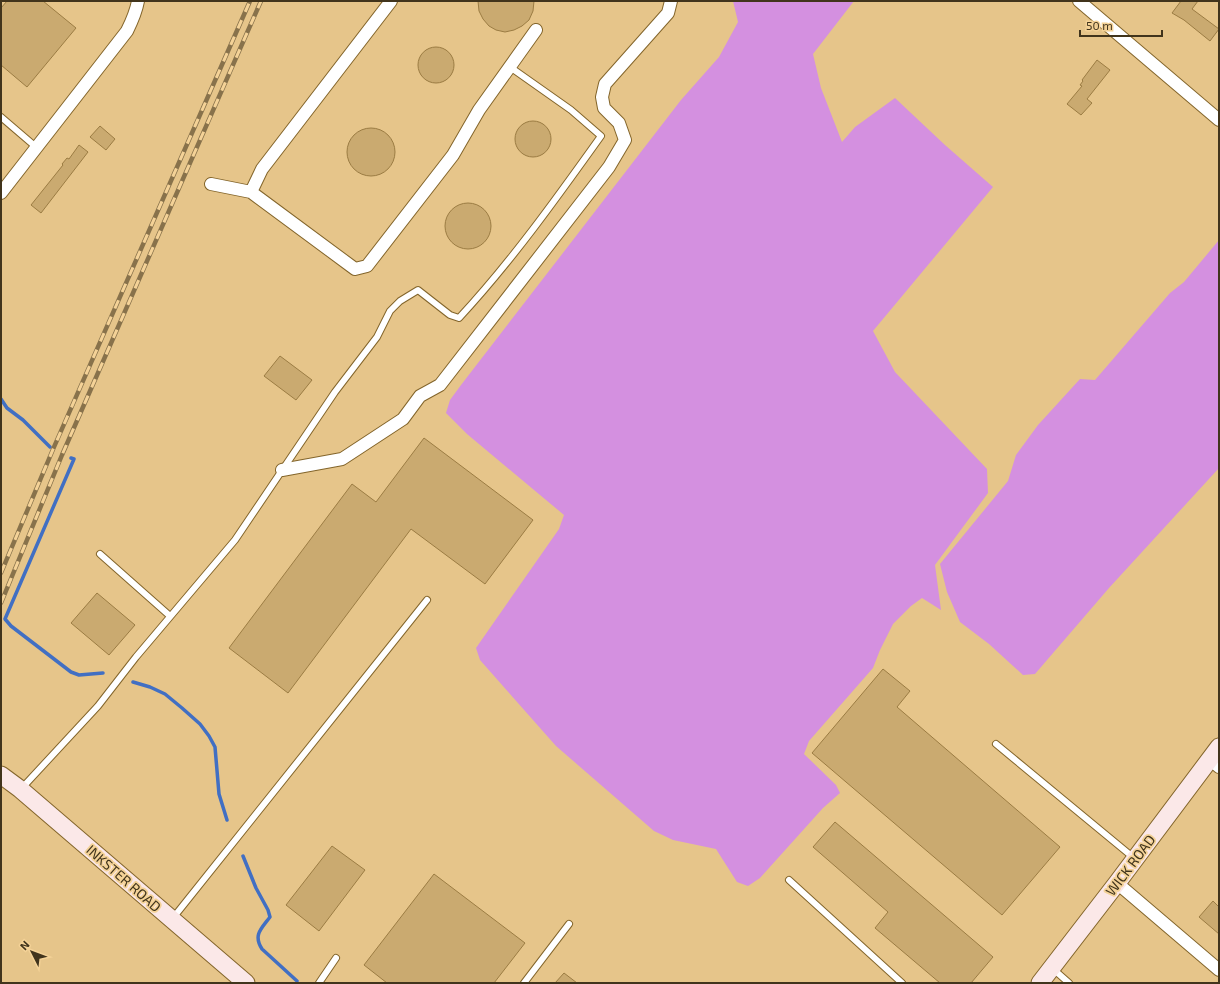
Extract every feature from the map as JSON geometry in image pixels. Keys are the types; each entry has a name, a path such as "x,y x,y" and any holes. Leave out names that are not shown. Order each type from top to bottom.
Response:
{"street":[{"path":"1,193 127,31 132,21 138,1"},
{"path":"250,192 262,169 391,1"},
{"path":"282,470 342,459 403,420 420,396 440,385 609,167 625,140 619,123 604,108 602,97 605,84 668,13 671,1"},
{"path":"1079,1 1219,120"},
{"path":"211,184 250,192 355,269 367,266 453,155 479,110 536,30"},
{"name":"WICK ROAD","path":"1040,983 1135,859 1216,758"},
{"name":"INKSTER ROAD","path":"1,775 20,789 246,983"},
{"path":"1117,883 1219,970"}],"lane":[{"path":"20,789 98,706 136,656 235,540 335,392 377,337 390,311 400,301 418,290 450,315 459,318 548,210 600,136 571,110 510,67"},
{"path":"1,117 36,147"},
{"path":"100,554 170,616"},
{"path":"172,919 428,600"},
{"path":"996,744 1135,859"},
{"path":"789,880 902,983"},
{"path":"524,983 570,924"},
{"path":"319,983 336,958"},
{"path":"1052,968 1069,983"}],"shaded area":[{"path":"733,1 854,1 813,54 821,88 842,142 855,127 895,98 993,187 873,331 895,372 987,469 988,493 935,565 941,610 922,598 911,606 893,624 873,668 809,741 804,754 836,785 840,793 823,808 760,878 748,886 737,882 716,849 673,840 654,831 556,746 480,660 476,648 559,529 564,515 467,434 446,413 450,400 461,385 681,100 719,57 738,22"},
{"path":"1219,240 1219,468 1109,588 1035,674 1023,675 989,644 960,622 947,592 940,564 1008,481 1016,455 1038,425 1080,379 1095,380 1170,293 1184,282"}],"building":[{"path":"7,1 43,1 76,28 27,87 1,65 1,8"},
{"path":"478,1 534,1 533,11 529,20 514,30 505,32 496,30 489,26 479,11"},
{"path":"1181,1 1198,1 1192,9 1219,29 1210,41 1184,20 1172,13"},
{"path":"440,47 449,52 453,58 453,72 449,78 440,83 432,83 423,78 419,72 418,61 423,52 429,48"},
{"path":"1097,60 1110,70 1087,99 1092,103 1081,115 1067,104 1082,86 1080,85 1083,81 1082,80"},
{"path":"537,121 546,126 550,132 550,146 546,152 537,157 529,157 520,152 516,146 515,135 520,126 526,122"},
{"path":"100,126 115,139 106,150 90,137"},
{"path":"371,128 380,130 388,135 393,143 395,152 393,161 388,169 380,174 371,176 362,174 354,169 349,161 347,152 349,143 354,135 362,130"},
{"path":"79,145 88,152 41,213 31,205 63,165 62,164 67,158 69,159"},
{"path":"463,203 473,203 485,209 490,217 490,235 485,243 477,248 463,249 455,246 448,239 445,231 445,221 448,213 455,206"},
{"path":"280,356 312,380 296,400 264,376"},
{"path":"424,438 533,520 485,584 411,529 288,693 229,648 352,484 376,502"},
{"path":"97,593 135,625 109,655 71,623"},
{"path":"883,669 910,691 897,707 1060,847 1002,915 812,753"},
{"path":"835,822 993,957 971,983 940,983 875,928 888,912 813,847"},
{"path":"332,846 365,870 319,931 286,905"},
{"path":"434,874 525,943 494,983 387,983 364,965"},
{"path":"1213,901 1219,907 1219,934 1199,917"},
{"path":"564,973 577,983 555,983"}],"waterway":[{"path":"1,399 7,408 23,420 50,447"},
{"path":"71,458 74,459 5,619 11,626 71,672 79,675 103,673"},
{"path":"133,682 150,687 165,694 200,724 209,736 215,747 219,794 227,820"},
{"path":"243,856 270,917 259,932 259,944 262,949 297,981"}],"railway":[{"path":"1,573 54,447 250,1"},
{"path":"1,603 62,455 261,1"}]}
